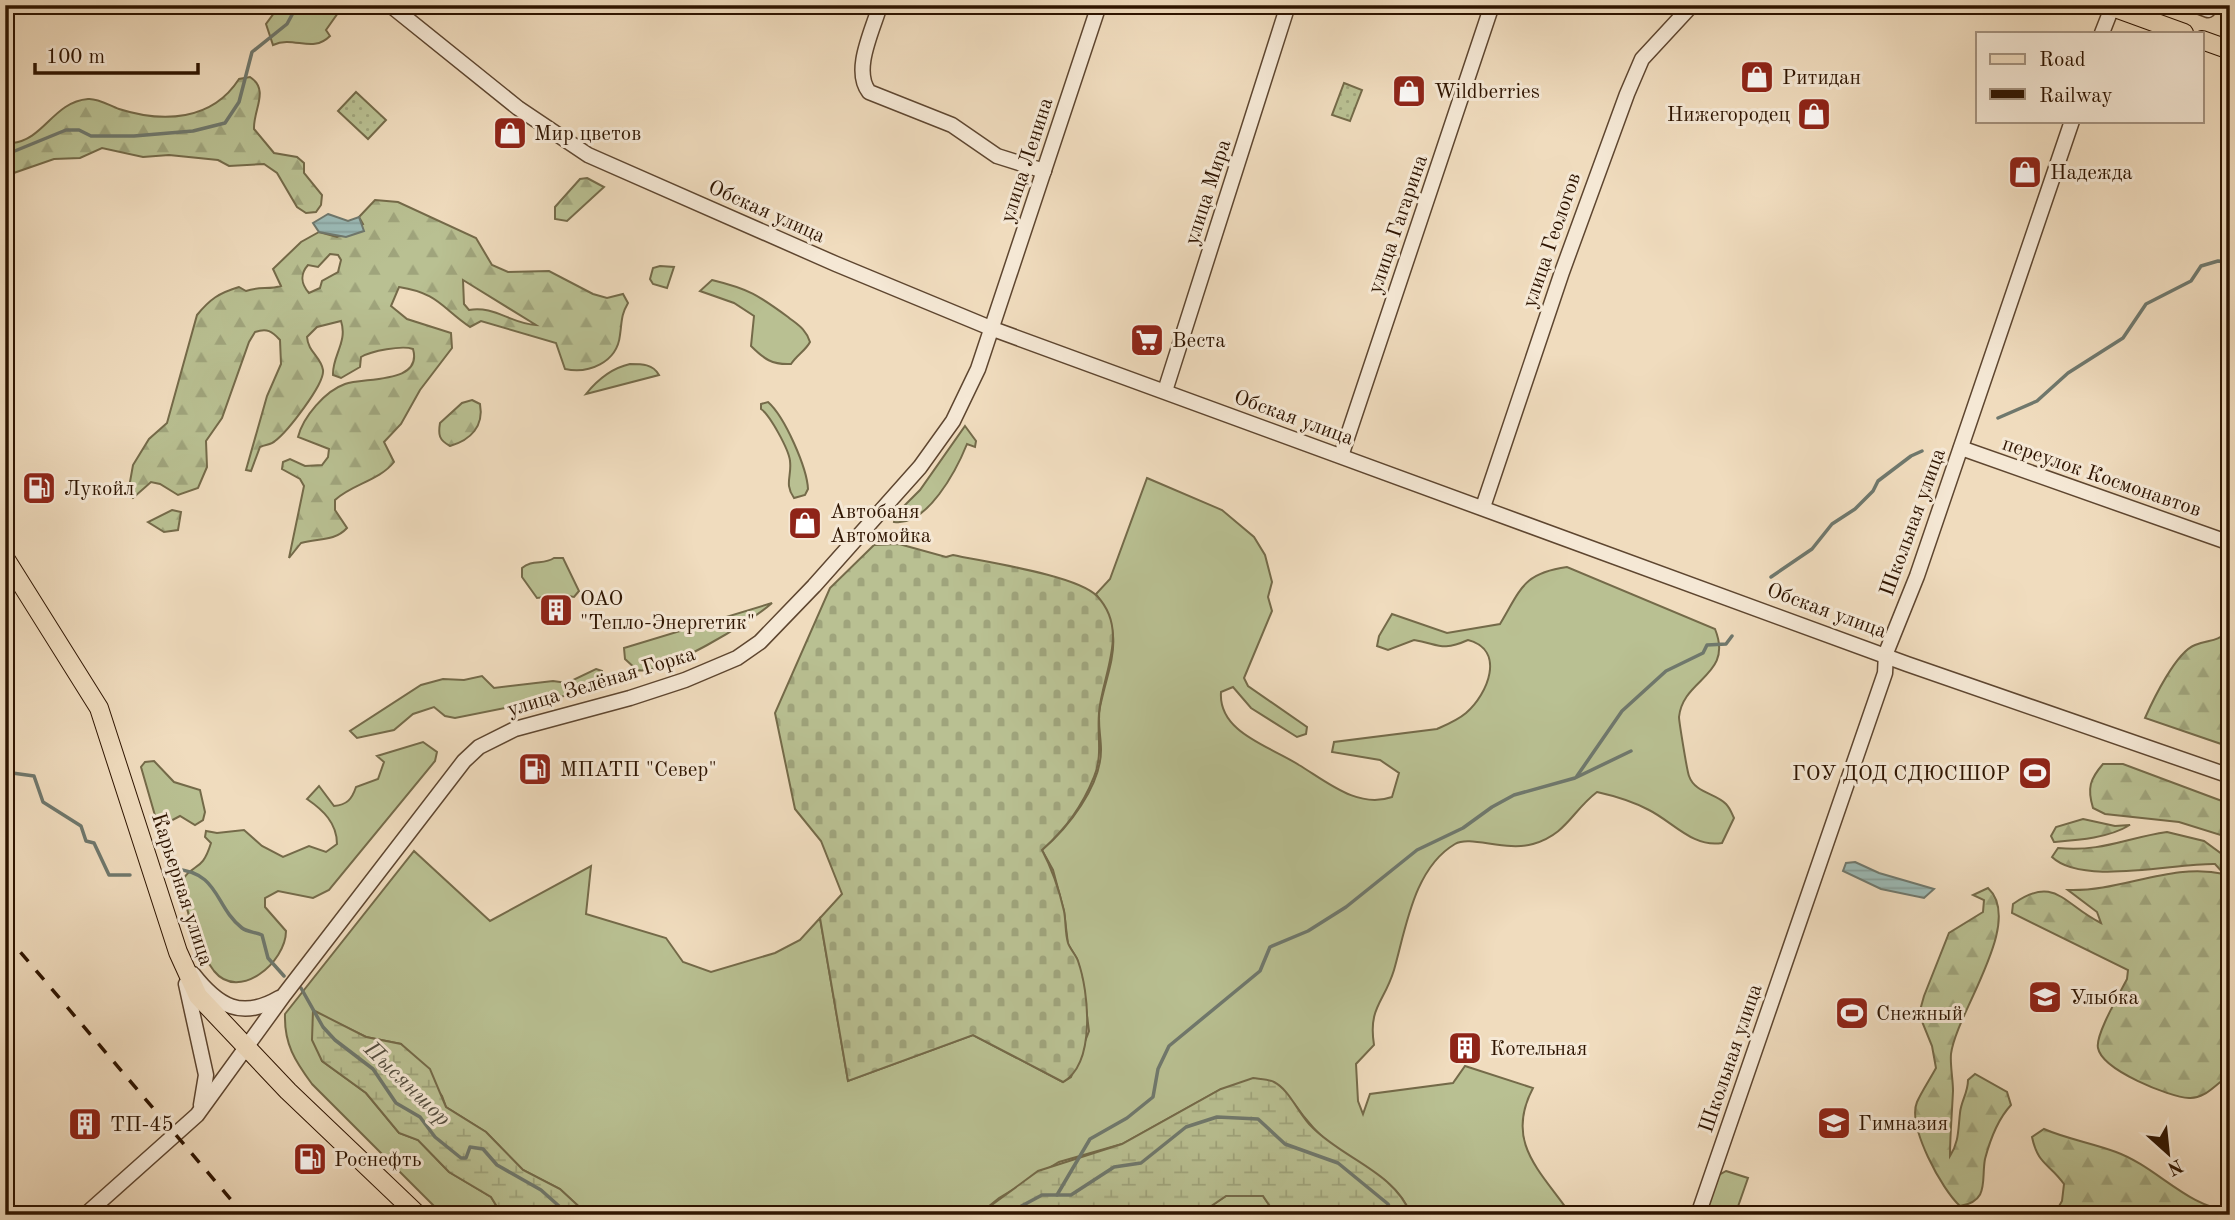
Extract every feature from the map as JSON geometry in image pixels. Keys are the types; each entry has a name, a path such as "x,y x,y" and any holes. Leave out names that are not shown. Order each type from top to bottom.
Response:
{"main road":[{"path":"2111,6 2181,32"},
{"path":"2204,41 2230,50"},
{"name":"Карьерная улица","path":"5,558 99,708 178,952 198,996 245,1047 418,1215"}],"street":[{"name":"Обская улица","path":"390,5 518,108 588,155 993,329 1886,653 1919,668 2230,776"},
{"path":"880,5 862,70 863,83 869,92 952,125 998,156 1044,171"},
{"name":"улица Ленина","path":"993,329 1099,5"},
{"name":"улица Мира","path":"1165,391 1289,5"},
{"name":"улица Гагарина","path":"1341,456 1492,5"},
{"name":"улица Геологов","path":"1483,507 1566,260 1627,94 1642,59 1692,5"},
{"path":"2194,5 2208,10 2210,5"},
{"path":"2102,32 2111,6"},
{"name":"Школьная улица","path":"1698,1215 1885,673 1886,653 1917,576 2072,122"},
{"name":"улица Зелёная Горка","path":"85,1215 197,1115 284,995 464,761 478,747 515,729 685,680 737,658 768,635 867,528 936,446 967,396 993,329"},
{"name":"переулок Космонавтов","path":"1961,448 2230,544"},
{"path":"178,952 205,989 227,1004 246,1011 255,1010 284,995"},
{"path":"178,952 205,1067 206,1087 197,1115"}],"green space":[{"path":"280,5 348,7 338,13 326,30 330,36 323,41 316,44 281,42 273,45 266,24"},
{"path":"250,77 256,82 260,94 254,129 274,153 297,157 304,163 304,173 322,195 321,205 316,212 306,213 297,207 277,173 264,164 229,166 218,160 169,155 143,157 102,148 80,158 54,159 5,176 5,138 12,143 23,140 41,129 57,113 76,102 96,100 119,109 153,116 185,115 201,111 215,103 228,93 239,79"},
{"path":"1344,83 1362,90 1350,121 1332,115"},
{"path":"356,92 386,120 368,139 338,111"},
{"path":"587,178 604,187 567,221 555,219 555,207 580,179"},
{"path":"375,200 398,202 476,238 492,265 508,272 549,271 593,294 607,298 623,294 628,303 618,345 607,359 592,368 565,369 556,343 481,321 470,327 431,297 399,287 391,306 407,319 451,333 452,348 420,390 401,424 384,442 394,462 381,474 335,500 335,510 347,528 331,538 301,543 289,558 304,486 300,479 282,469 283,462 290,459 305,466 322,465 328,457 329,449 298,437 305,421 316,406 337,387 401,374 414,360 413,349 394,348 361,357 360,367 341,378 333,375 333,368 343,336 341,321 317,327 307,337 323,370 318,386 281,436 260,447 251,471 246,470 267,396 281,364 280,340 269,331 255,332 222,418 206,441 207,467 198,488 178,495 160,484 151,482 133,498 128,493 133,465 149,439 167,423 197,315 215,297 232,289 239,287 246,291 281,286 273,269 301,242 319,232 337,237 363,224 359,217","holes":["330,254 338,255 341,260 338,272 322,281 320,288 309,293 302,279 305,268 308,265 318,267","463,280 536,325 486,310 469,310 464,304"]},
{"path":"674,267 667,288 653,284 650,279 653,268"},
{"path":"712,280 735,286 769,303 801,328 810,342 791,364 764,358 751,346 754,316 734,303 700,291"},
{"path":"630,364 650,367 659,375 586,394 606,375"},
{"path":"472,400 480,404 478,425 470,436 450,446 440,437 440,423 462,403"},
{"path":"768,402 788,431 799,456 807,480 808,489 805,495 794,498 791,493 789,456 774,425 761,409 761,404"},
{"path":"965,426 976,441 975,447 967,444 948,481 929,506 906,521 894,522 895,515 920,490"},
{"path":"1147,478 1222,510 1254,537 1265,555 1272,582 1268,597 1272,611 1244,678 1248,686 1307,727 1306,734 1297,737 1251,708 1233,687 1221,692 1222,706 1228,718 1249,737 1355,797 1379,800 1392,797 1399,773 1380,760 1332,752 1334,742 1437,729 1459,718 1474,705 1490,673 1487,653 1480,645 1468,640 1440,646 1414,640 1388,650 1377,646 1379,636 1392,614 1447,633 1500,624 1519,592 1532,578 1567,567 1715,629 1719,645 1718,657 1713,667 1689,693 1682,704 1679,717 1692,782 1726,804 1734,818 1722,843 1712,844 1692,838 1643,807 1597,792 1562,828 1544,840 1523,846 1470,841 1455,844 1441,855 1421,883 1394,970 1375,1013 1374,1045 1356,1064 1358,1101 1363,1114 1370,1094 1453,1083 1465,1066 1533,1088 1525,1107 1522,1125 1524,1141 1538,1170 1571,1215 1471,1215 1451,1211 1439,1215 1411,1215 1405,1202 1388,1183 1328,1142 1293,1102 1221,1089 1122,1144 1059,1162 999,1198 978,1215 588,1215 560,1189 523,1170 486,1132 446,1107 442,1096 401,1044 366,1037 313,1011 322,1061 366,1093 399,1133 418,1140 449,1172 491,1197 502,1215 443,1215 306,1076 289,1043 285,1014 414,851 490,921 591,866 586,914 666,938 683,962 711,972 775,953 800,940 820,918 848,1081 973,1035 1063,1082 1071,1077 1089,1031 1082,977 1077,959 1068,944 1064,911 1053,870 1042,850 1081,805 1100,764 1099,713 1111,662 1113,636 1111,623 1096,594 1110,579"},
{"path":"172,510 181,512 178,530 164,532 148,522"},
{"path":"899,544 946,557 953,555 1071,582 1097,596 1107,609 1112,624 1112,653 1099,713 1097,769 1079,807 1059,834 1042,850 1060,895 1067,939 1082,974 1087,1008 1085,1044 1081,1059 1074,1073 1063,1082 973,1035 848,1081 820,918 842,894 821,841 795,809 775,713 830,588 874,545"},
{"path":"563,558 579,591 574,597 563,595 537,598 522,577 522,568 526,565"},
{"path":"772,603 727,634 666,665 637,670 625,659 624,648"},
{"path":"2230,630 2230,747 2145,718 2166,677 2180,657 2195,645 2217,639"},
{"path":"596,669 602,671 601,684 579,693 455,718 445,716 434,707 413,714 394,730 357,738 350,731 421,685 443,679 464,680 482,676 494,688 553,681 567,683"},
{"path":"423,742 437,752 435,761 329,890 313,898 278,891 265,898 265,907 286,931 284,943 270,965 248,980 236,982 224,979 214,971 192,928 182,880 201,863 208,852 211,843 205,837 206,831 217,833 244,830 262,846 283,857 309,846 326,852 337,844 335,830 324,813 307,799 319,786 334,806 346,803 356,787 378,779 384,762 377,756"},
{"path":"154,761 174,782 200,790 205,812 203,820 195,825 180,816 167,823 156,819 141,767 145,762"},
{"path":"2103,764 2123,764 2230,804 2230,838 2179,822 2105,814 2093,808 2091,784"},
{"path":"2083,819 2115,826 2130,825 2103,836 2054,842 2051,836 2056,827"},
{"path":"2167,832 2204,841 2230,860 2230,1075 2195,1098 2152,1088 2123,1073 2102,1056 2098,1048 2100,1034 2127,979 2128,970 2012,913 2013,904 2027,895 2050,892 2059,895 2101,923 2097,912 2068,890 2108,887 2185,872 2224,874 2215,864 2130,871 2085,870 2066,866 2052,857 2058,848 2088,848"},
{"path":"1988,888 1997,903 1999,923 1994,945 1951,1054 1953,1091 1950,1156 1957,1141 1968,1080 1975,1074 2007,1092 2011,1105 1998,1123 1989,1145 1980,1194 1976,1200 1960,1206 1936,1172 1917,1126 1917,1102 1936,1068 1932,1046 1919,1014 1949,933 1983,912 1984,900 1973,895"},
{"path":"313,1010 366,1037 401,1044 430,1069 446,1107 486,1132 523,1170 560,1189 588,1215 502,1215 491,1197 449,1172 418,1140 399,1133 366,1093 322,1061 312,1040"},
{"path":"1253,1078 1269,1080 1280,1086 1324,1138 1393,1187 1411,1215 1276,1215 1263,1196 1226,1196 1198,1215 1115,1215 1102,1211 1085,1215 978,1215 1038,1171 1122,1144 1221,1089"},
{"path":"2044,1129 2131,1159 2186,1195 2214,1208 2230,1211 2230,1215 2054,1215 2062,1201 2064,1184 2041,1159 2034,1146 2032,1137"},
{"path":"1726,1171 1748,1178 1735,1215 1705,1215 1719,1175"},
{"path":"1226,1196 1263,1196 1276,1215 1198,1215"}],"water":[{"path":"328,214 348,221 359,217 364,231 346,237 319,232 313,223"},
{"path":"1855,862 1879,873 1934,889 1924,898 1881,889 1843,871 1846,863"}],"waterway":[{"path":"5,155 66,130 79,130 91,136 134,136 193,131 225,123 239,102 252,52 287,24 293,13 309,12 321,5"},
{"path":"1998,418 2037,401 2068,373 2123,338 2146,304 2191,281 2201,266 2218,261 2230,262"},
{"path":"1771,577 1812,549 1832,524 1855,509 1873,491 1878,481 1922,451"},
{"path":"1577,776 1622,711 1666,671 1703,653 1707,645 1726,644 1732,636"},
{"path":"1057,1195 1090,1139 1127,1118 1153,1097 1158,1069 1169,1046 1260,971 1270,947 1308,931 1346,907 1417,850 1463,828 1514,795 1575,778 1631,751"},
{"name":"Пысяншор","path":"5,772 34,776 43,802 81,826 86,841 94,843 109,875 130,875"},
{"name":"Пысяншор","path":"174,869 200,876 215,891 226,910 242,928 262,935 268,958 284,976"},
{"name":"Пысяншор","path":"301,988 323,1027 335,1040 373,1069 396,1103 420,1117 435,1137 461,1158 466,1158 470,1147 483,1149 497,1165 541,1190 569,1215"},
{"name":"Пысяншор","path":"1005,1215 1042,1195 1071,1195 1114,1167 1141,1163 1186,1127 1217,1117 1258,1119 1285,1144 1338,1163 1388,1204 1393,1215"}],"railway":[{"path":"5,934 244,1215"}],"place":[{"name":"Ритидан","path":"1757,77"},
{"name":"Wildberries","path":"1409,91"},
{"name":"Нижегородец","path":"1814,114"},
{"name":"Мир цветов","path":"510,133"},
{"name":"Надежда","path":"2025,172"},
{"name":"Веста","path":"1147,340"},
{"name":"Лукойл","path":"39,488"},
{"name":"Автобаня Автомойка","path":"805,523"},
{"name":"ОАО \"Тепло-Энергетик\"","path":"556,610"},
{"name":"МПАТП \"Север\"","path":"535,769"},
{"name":"ГОУ ДОД СДЮСШОР","path":"2035,773"},
{"name":"Улыбка","path":"2045,997"},
{"name":"Снежный","path":"1852,1013"},
{"name":"Котельная","path":"1465,1048"},
{"name":"Гимназия","path":"1834,1123"},
{"name":"ТП-45","path":"85,1124"},
{"name":"Роснефть","path":"310,1159"}]}
